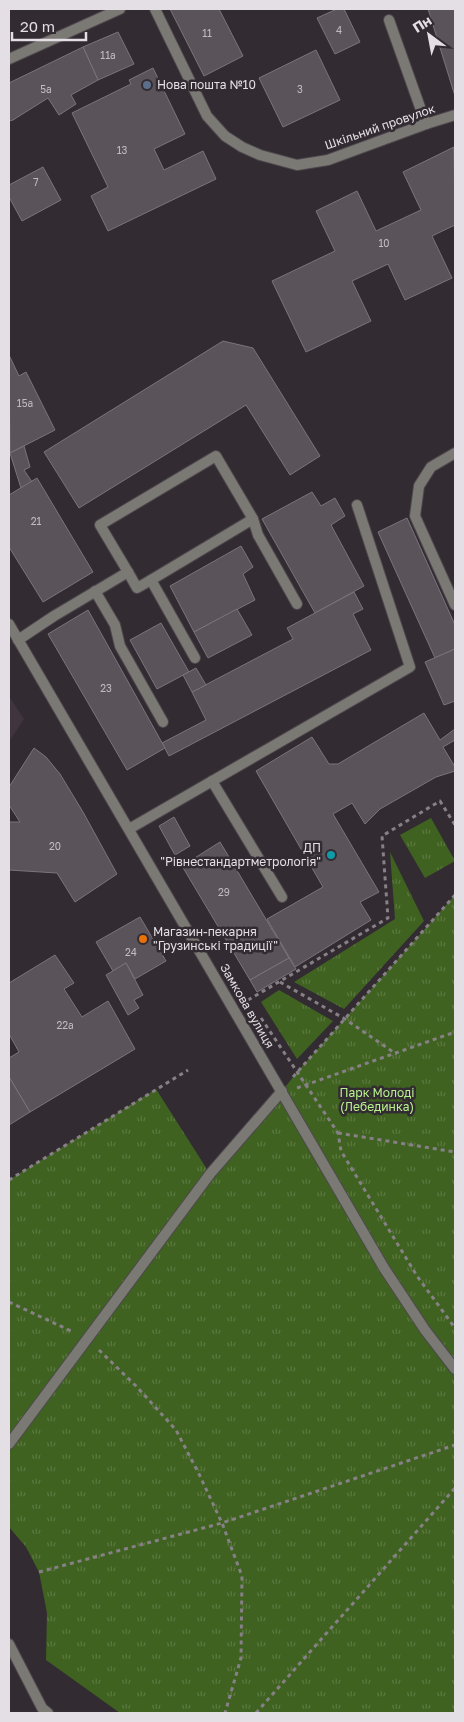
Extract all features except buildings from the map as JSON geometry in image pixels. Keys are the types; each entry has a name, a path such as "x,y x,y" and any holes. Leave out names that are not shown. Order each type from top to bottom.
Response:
{"street":[{"path":"9,60 120,9"},
{"name":"Шкільний провулок","path":"155,9 207,116 225,136 260,156 297,165 328,160 455,115"},
{"path":"389,20 426,124"},
{"path":"455,453 431,467 418,486 415,516 455,606"},
{"path":"254,519 137,588 100,526 216,456 254,519 258,535 297,604"},
{"path":"129,829 410,667 357,505"},
{"path":"18,640 128,572"},
{"path":"151,580 195,658"},
{"path":"95,592 115,625 120,646 162,722"},
{"name":"Замкова вулиця","path":"9,624 384,1268 425,1330 455,1369"},
{"path":"212,781 282,897"},
{"path":"9,1444 210,1174 282,1091"},
{"path":"9,1644 42,1708 48,1713"}],"path":[{"path":"248,1000 388,918 382,836 440,801 455,825"},
{"path":"282,1091 455,894"},
{"path":"280,982 346,1019 396,1054"},
{"path":"282,1091 307,1085 455,1032"},
{"path":"9,1180 188,1070"},
{"path":"338,1133 455,1152"},
{"path":"9,1302 87,1339 137,1387 176,1430 222,1523 242,1576 241,1658 225,1713"},
{"path":"40,1572 222,1523 455,1445"},
{"path":"256,1713 455,1488"}],"shaded area":[{"path":"9,696 24,719 9,742"}],"green space":[{"path":"431,818 455,861 425,878 400,835"},
{"path":"390,852 424,921 344,1009 294,982 395,919"},
{"name":"Парк Молоді (Лебединка)","path":"455,895 455,1713 120,1713 46,1660 47,1613 39,1572 26,1547 9,1527 9,1180 156,1089 210,1174 298,1071"},
{"path":"279,990 333,1021 297,1059 261,1002"}],"place":[{"name":"Нова пошта №10","path":"147,85"},
{"name":"ДП \"Рівнестандартметрологія\"","path":"331,855"},
{"name":"Магазин-пекарня \"Грузинські традиції\"","path":"143,939"}]}
